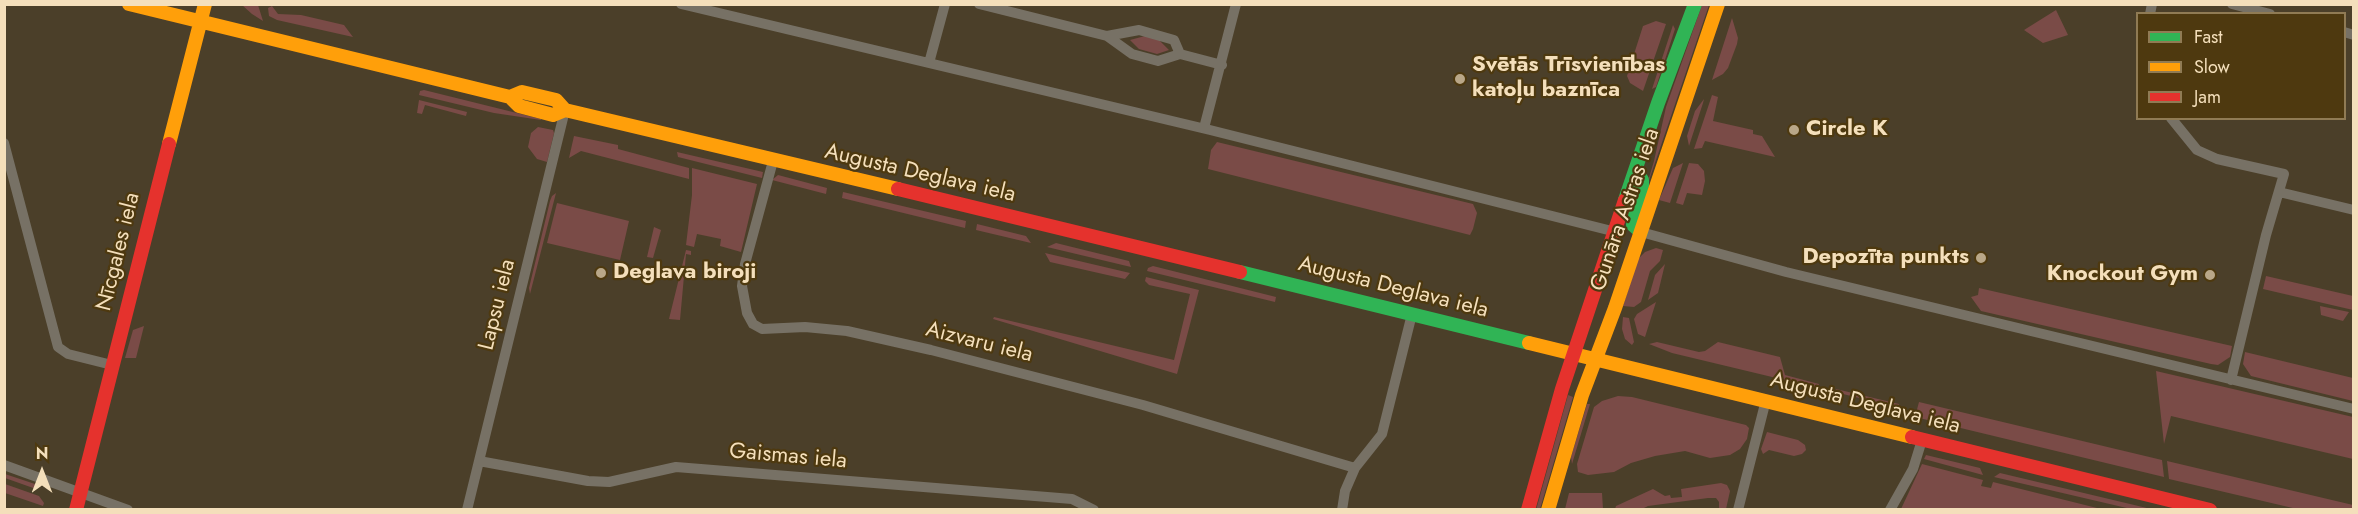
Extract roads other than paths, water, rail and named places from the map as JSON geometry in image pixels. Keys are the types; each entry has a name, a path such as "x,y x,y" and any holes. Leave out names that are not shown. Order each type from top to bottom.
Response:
{"main road":[{"name":"Augusta Deglava iela","path":"129,4 510,97 519,106 553,115 565,110 1144,248 2210,510"},
{"name":"Nīcgales iela","path":"76,510 205,4"},
{"name":"Gunāra Astras iela","path":"1528,510 1562,389 1658,103 1695,4"},
{"name":"Gunāra Astras iela","path":"1548,510 1581,395 1596,360 1641,232 1718,4"},
{"path":"1636,173 1642,180 1642,186 1633,225 1641,232"}],"street":[{"path":"681,4 1204,128 1616,232"},
{"path":"929,63 945,4"},
{"path":"979,4 1107,36 1132,54 1158,61 1180,54 1222,65"},
{"path":"1204,128 1236,4"},
{"path":"2231,8 2257,12"},
{"path":"1107,36 1139,30 1174,40 1180,54"},
{"name":"Lapsu iela","path":"467,510 565,110"},
{"path":"2173,120 2197,150 2217,159 2284,174 2266,235 2231,380"},
{"path":"4,143 58,347 68,354 112,365"},
{"name":"Aizvaru iela","path":"773,161 745,264 742,286 747,313 753,324 762,329 805,327 847,331 931,350 1143,405 1355,468"},
{"path":"2279,192 2354,210"},
{"path":"1641,232 1786,272 2354,409"},
{"path":"1342,510 1345,491 1355,468 1382,434 1412,314"},
{"path":"1738,510 1766,400"},
{"path":"1890,510 1913,469 1922,440"},
{"name":"Gaismas iela","path":"479,461 588,481 609,482 676,467 1072,499 1094,510"},
{"path":"4,465 128,510"}],"place":[{"name":"Svētās Trīsvienības katoļu baznīca","path":"1460,79"},
{"name":"Circle K","path":"1794,130"},
{"name":"Depozīta punkts","path":"1981,258"},
{"name":"Deglava biroji","path":"601,273"},
{"name":"Knockout Gym","path":"2210,275"}]}
